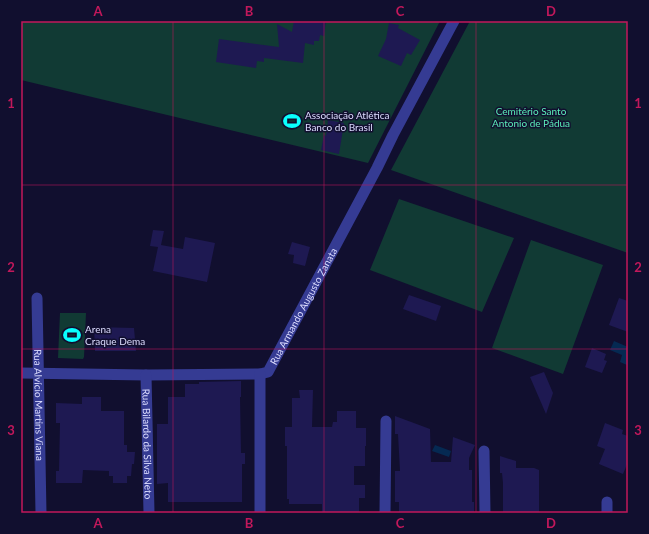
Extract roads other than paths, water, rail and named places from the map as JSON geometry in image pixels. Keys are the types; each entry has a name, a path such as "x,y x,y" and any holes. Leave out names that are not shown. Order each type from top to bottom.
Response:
{"street":[{"name":"Rua Armando Augusto Zanata","path":"21,373 146,375 260,374 268,372 454,21"},
{"name":"Rua Alvício Martins Viana","path":"37,298 41,513"},
{"path":"260,374 260,513"},
{"name":"Rua Bilardo da Silva Neto","path":"146,375 148,513"},
{"path":"385,513 386,421"},
{"path":"484,451 485,513"}],"water":[{"path":"614,341 628,347 627,365 620,362 622,355 610,350"},
{"path":"435,445 451,451 449,457 432,451"}],"place":[{"name":"Associação Atlética Banco do Brasil","path":"292,121"},
{"name":"Arena Craque Dema","path":"72,335"}],"park label":[{"name":"Cemitério Santo Antonio de Pádua","path":"531,116"}]}
